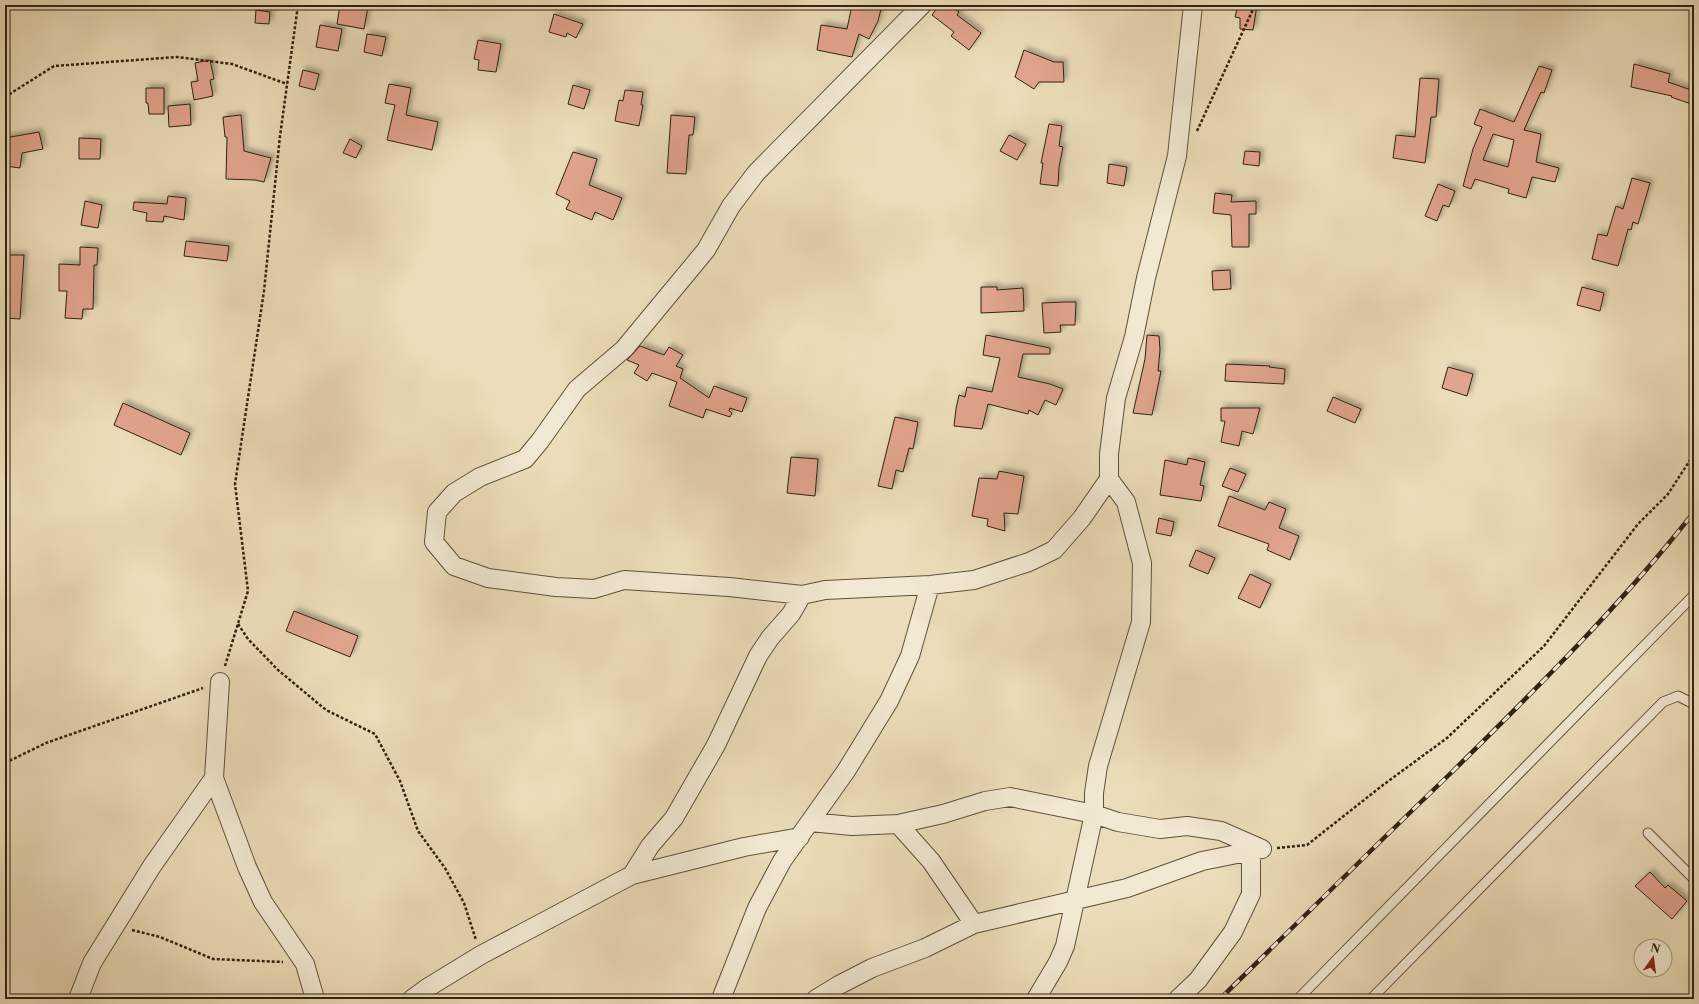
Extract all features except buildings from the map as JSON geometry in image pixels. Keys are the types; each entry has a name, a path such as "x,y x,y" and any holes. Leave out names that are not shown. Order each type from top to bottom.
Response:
{"street":[{"path":"922,5 756,173 731,206 706,250 624,349 577,389 540,441 525,459 474,481 454,493 437,512 434,542 454,566 488,578 556,586 594,589 624,580 632,580 729,587 802,595 825,590 930,585 974,580 1029,562 1054,550 1082,518 1109,479 1109,454 1116,398 1134,337 1146,278 1177,156 1193,5"},
{"path":"1036,999 1058,962 1065,946 1094,814 1094,794 1098,766 1141,622 1142,563 1126,502 1109,479"},
{"path":"721,999 757,908 782,861 846,771 888,701 910,656 930,585"},
{"path":"632,875 650,846 674,818 716,745 758,656 770,638 791,614 802,595"},
{"path":"220,682 214,778 247,867 263,902 305,964 315,999"},
{"path":"78,999 92,963 152,866 214,778"},
{"path":"810,822 852,826 898,824 943,814 985,801 1010,797 1094,814 1118,822 1160,829 1187,826 1221,831 1257,850"},
{"path":"898,824 931,861 974,924"},
{"path":"412,999 427,988 481,955 632,875 744,847 800,837"},
{"path":"816,999 872,968 925,948 974,924 1127,888 1202,861 1257,850"},
{"path":"1178,999 1198,980 1233,932 1252,894 1257,850"}],"lane":[{"path":"1298,999 1694,595"},
{"path":"1371,999 1663,702 1678,696 1694,704"},
{"path":"1648,833 1694,879"}],"path":[{"path":"5,8 8,5"},
{"path":"5,763 46,743 220,682 248,591 235,484 264,290 287,84 298,5"},
{"path":"1193,135 1198,130 1255,5"},
{"path":"5,97 54,66 177,57 232,64 287,84"},
{"path":"1257,850 1307,845 1447,738 1544,646 1638,524 1668,494 1694,454"},
{"path":"238,624 248,639 278,670 326,710 375,734 400,781 418,831 445,868 464,903 481,955"},
{"path":"116,926 160,937 213,959 246,959 305,964"}],"railway":[{"path":"1220,999 1546,678 1637,580 1694,512"}]}
